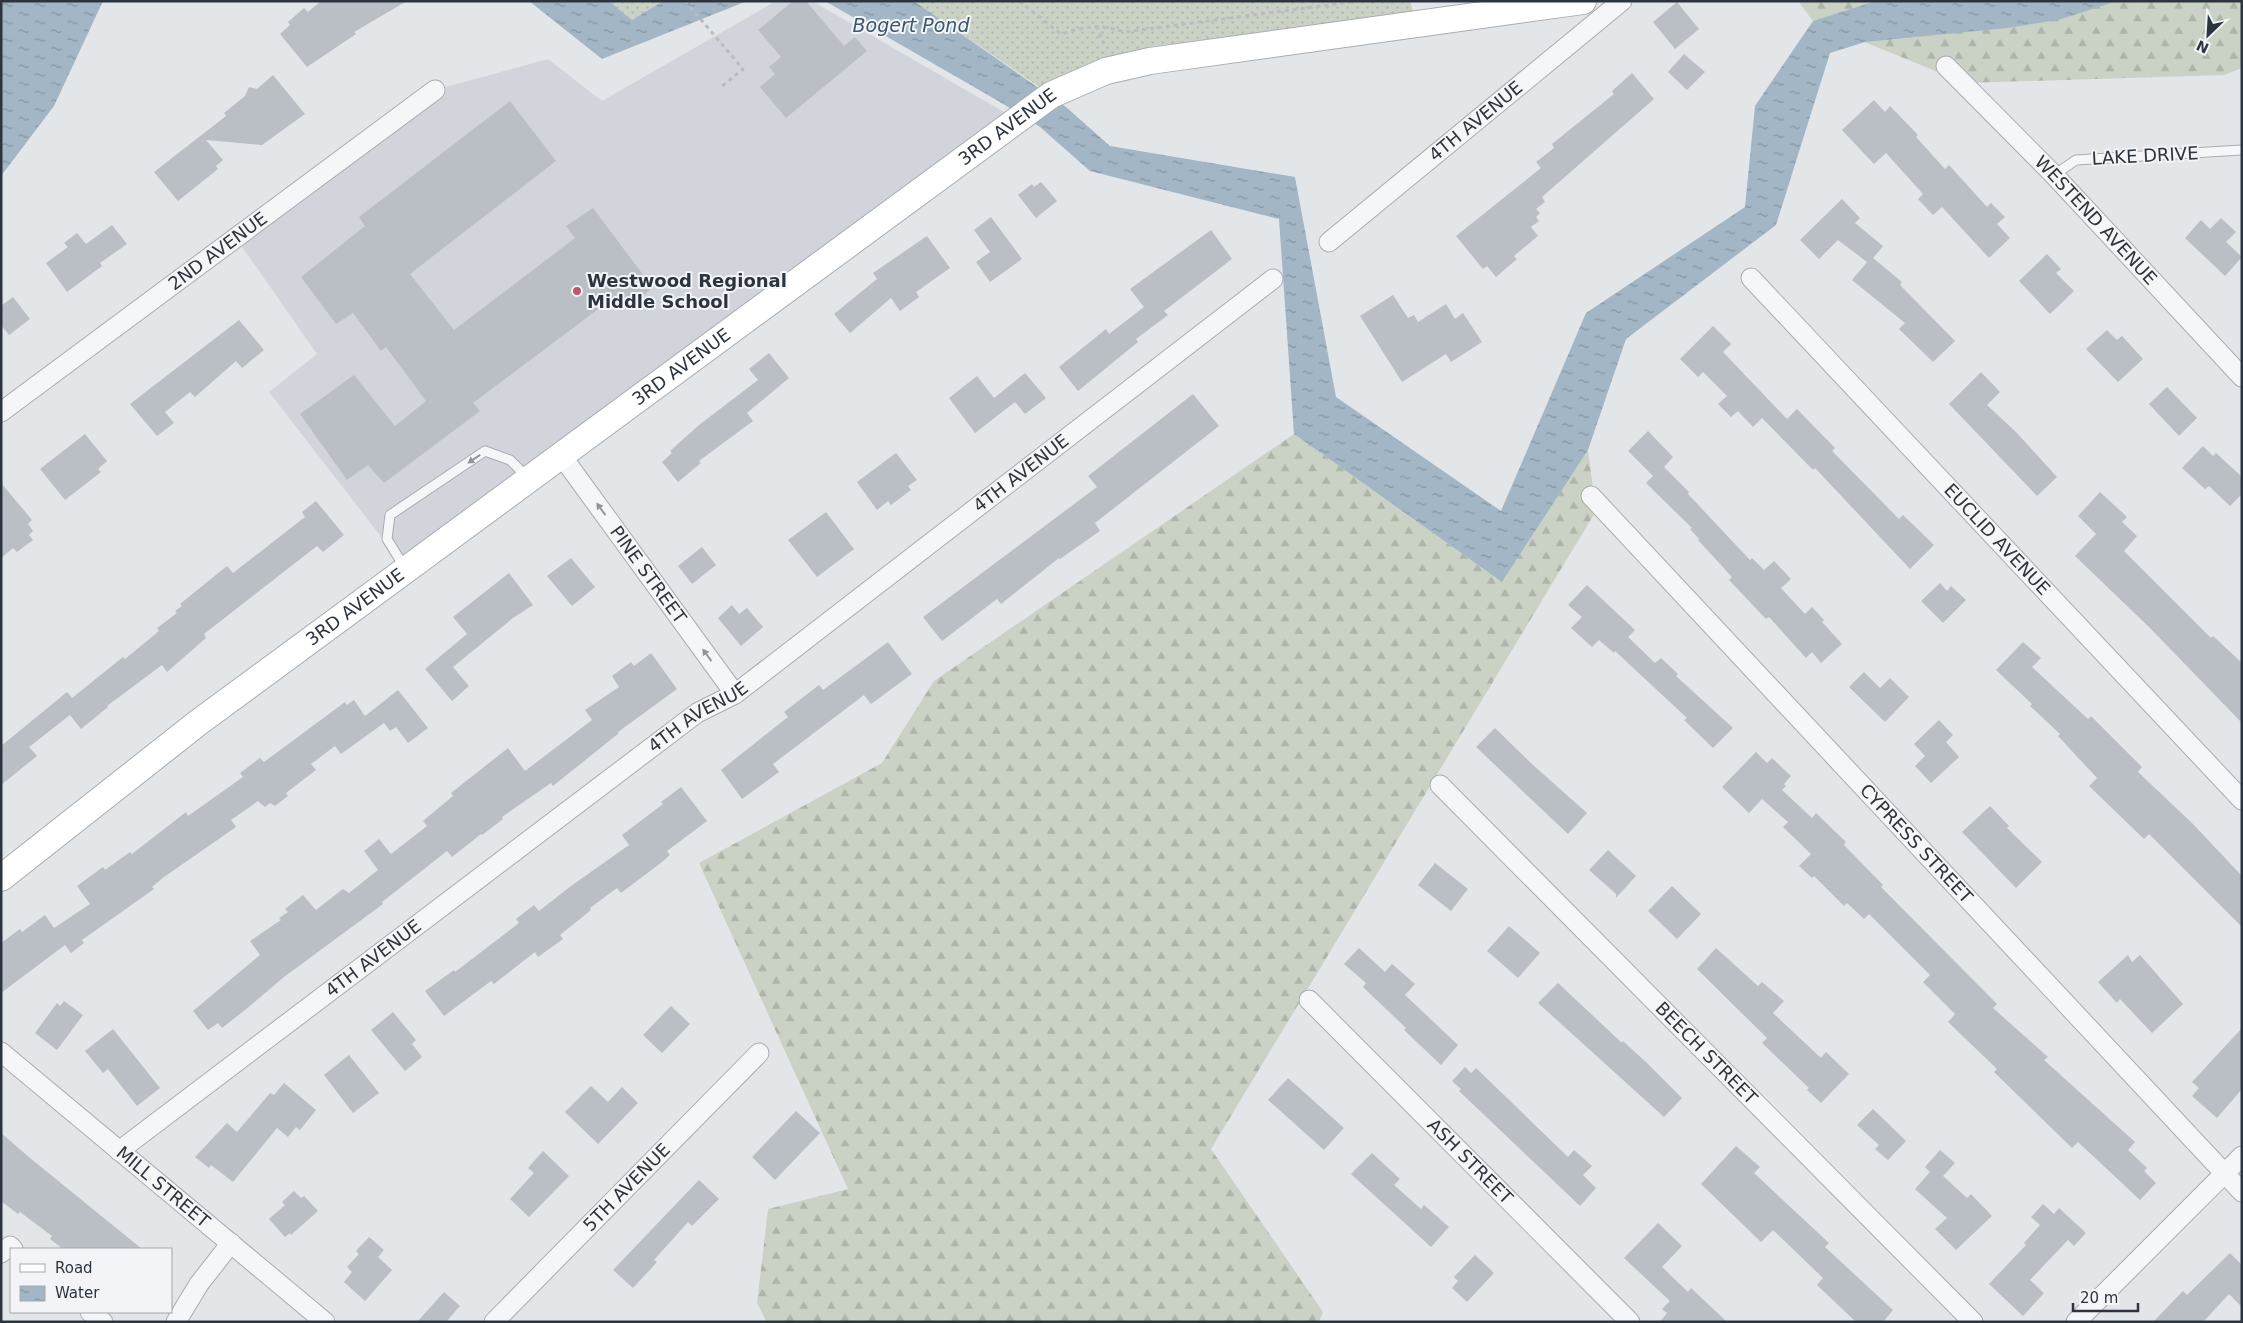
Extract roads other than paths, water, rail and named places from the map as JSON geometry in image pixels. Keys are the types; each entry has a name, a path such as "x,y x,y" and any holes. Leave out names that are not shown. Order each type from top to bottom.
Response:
{"main road":[{"name":"3RD AVENUE","path":"1,878 207,716 1016,118 1052,95 1106,71 1150,61 1583,1"}],"street":[{"name":"4TH AVENUE","path":"1329,242 1622,1"},
{"name":"WESTEND AVENUE","path":"1946,66 2054,176 2242,377"},
{"name":"2ND AVENUE","path":"1,412 435,90"},
{"name":"EUCLID AVENUE","path":"1751,278 2242,800"},
{"name":"4TH AVENUE","path":"119,1150 697,713 735,694 1274,279"},
{"name":"PINE STREET","path":"561,454 735,694"},
{"name":"CYPRESS STREET","path":"1591,496 2242,1192"},
{"name":"BEECH STREET","path":"1440,785 1973,1322"},
{"name":"ASH STREET","path":"1309,1000 1630,1322"},
{"name":"MILL STREET","path":"1,1052 325,1322"},
{"name":"5TH AVENUE","path":"494,1322 759,1053"},
{"path":"2076,1322 2242,1156"},
{"path":"176,1322 199,1284 231,1243"},
{"path":"91,1313 103,1322"}],"lane":[{"name":"LAKE DRIVE","path":"2054,176 2076,160 2242,150"},
{"path":"406,569 387,538 390,515 485,451 510,460 529,479"}],"water":[{"path":"1,1 103,1 54,106 1,176"},
{"path":"529,1 609,1 632,20 663,1 747,1 602,59"},
{"name":"Bogert Pond","path":"825,1 914,1 1066,107 1110,146 1295,177 1336,397 1501,511 1586,313 1745,207 1755,106 1813,21 1876,1 2117,1 2058,20 2007,28 1865,42 1830,53 1776,225 1626,339 1588,450 1502,582 1294,434 1279,219 1090,171 1040,127"}],"place":[{"name":"Westwood Regional Middle School","path":"577,291"}]}
